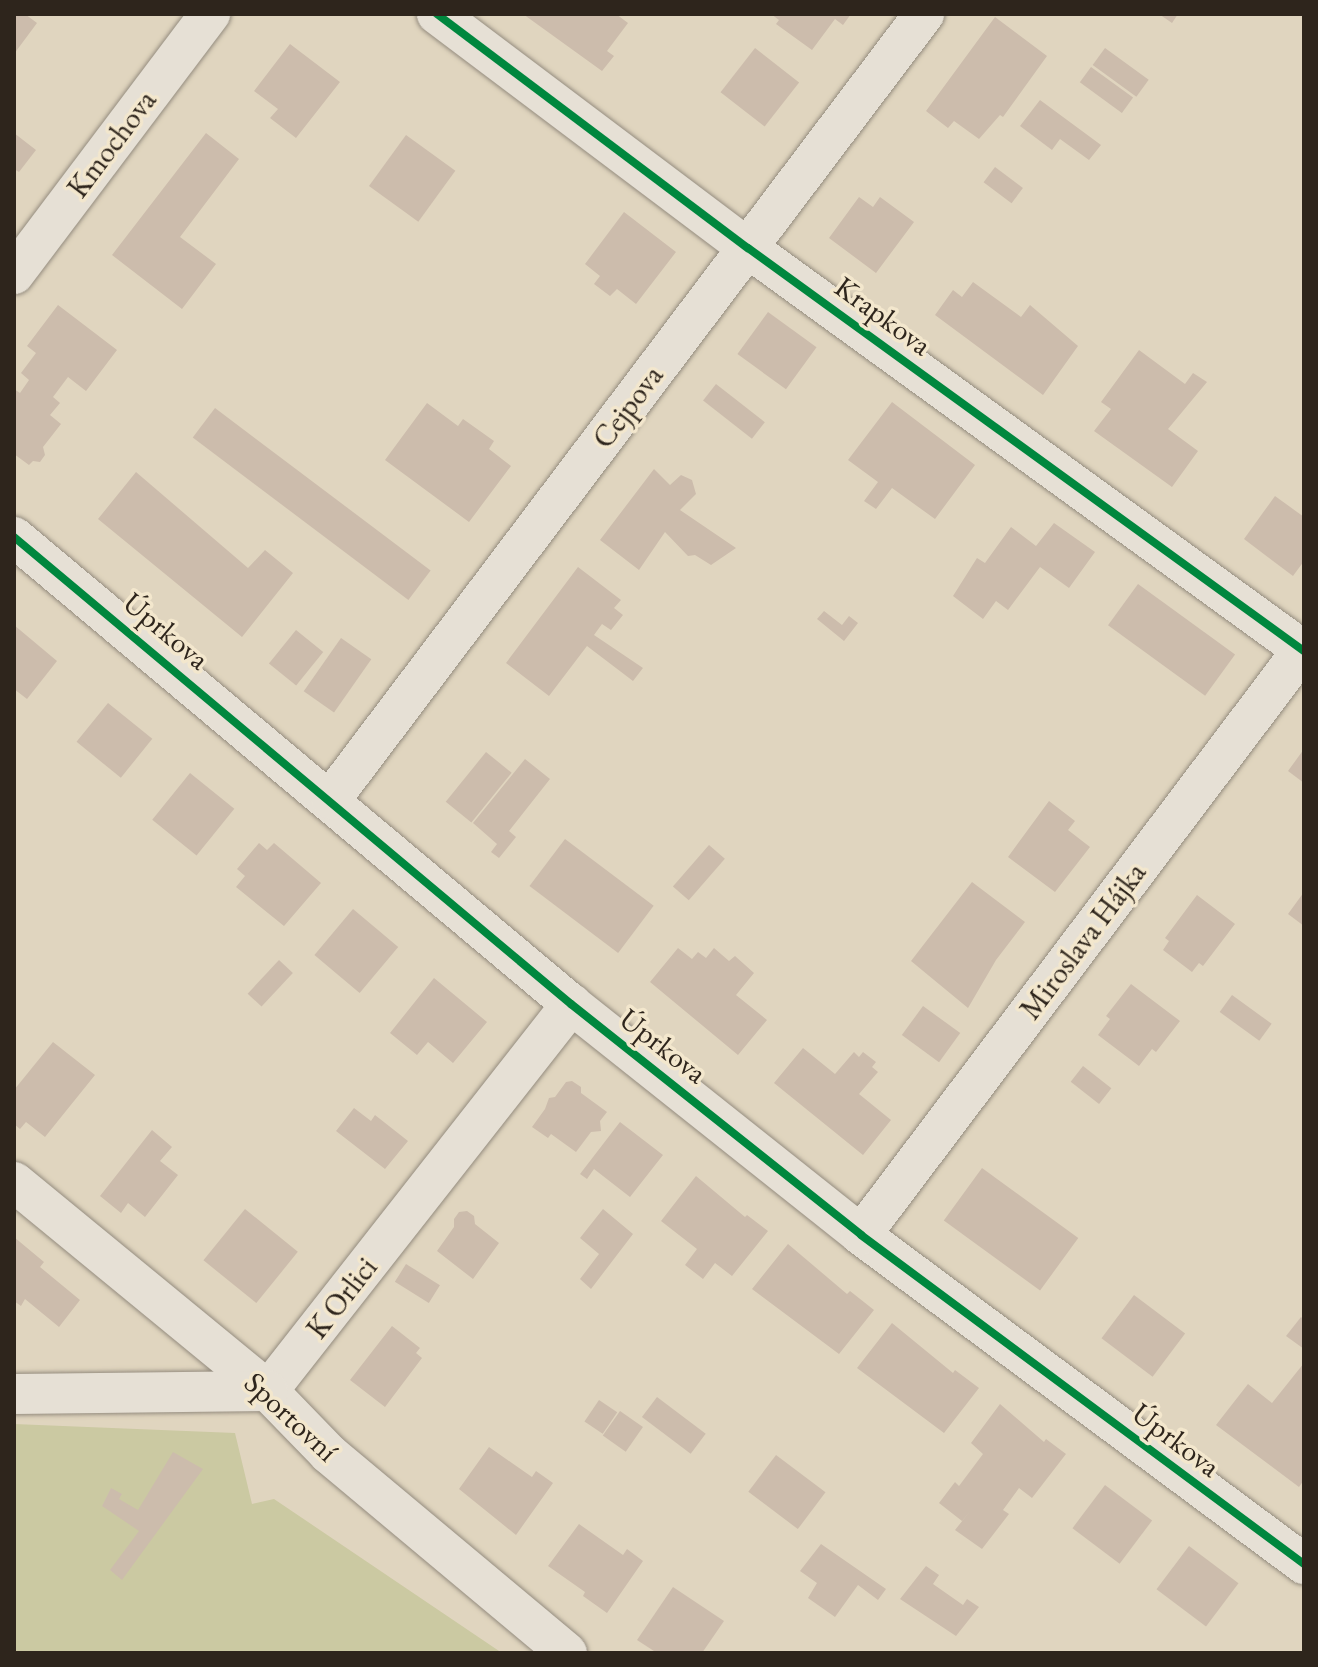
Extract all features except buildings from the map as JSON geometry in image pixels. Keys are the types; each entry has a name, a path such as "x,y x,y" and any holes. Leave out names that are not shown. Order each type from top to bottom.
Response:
{"street":[{"name":"Kmochova","path":"14,274 210,14"},
{"name":"Krapkova","path":"437,14 748,248 1303,649"},
{"name":"Cejpova","path":"331,799 924,14"},
{"name":"Úprkova","path":"14,537 331,799 571,1004 861,1235 1304,1564"},
{"name":"Miroslava Hájka","path":"861,1235 1303,649"},
{"name":"K Orlici","path":"268,1391 571,1004"},
{"name":"Sportovní","path":"14,1182 268,1391 329,1454 567,1653"},
{"path":"14,1394 268,1391"}],"shaded area":[{"path":"14,1424 235,1433 252,1504 274,1499 502,1653 14,1653"}],"cycle path":[{"path":"437,14 748,248 1304,651"},
{"path":"14,537 571,1004 861,1235 1304,1564"}]}
